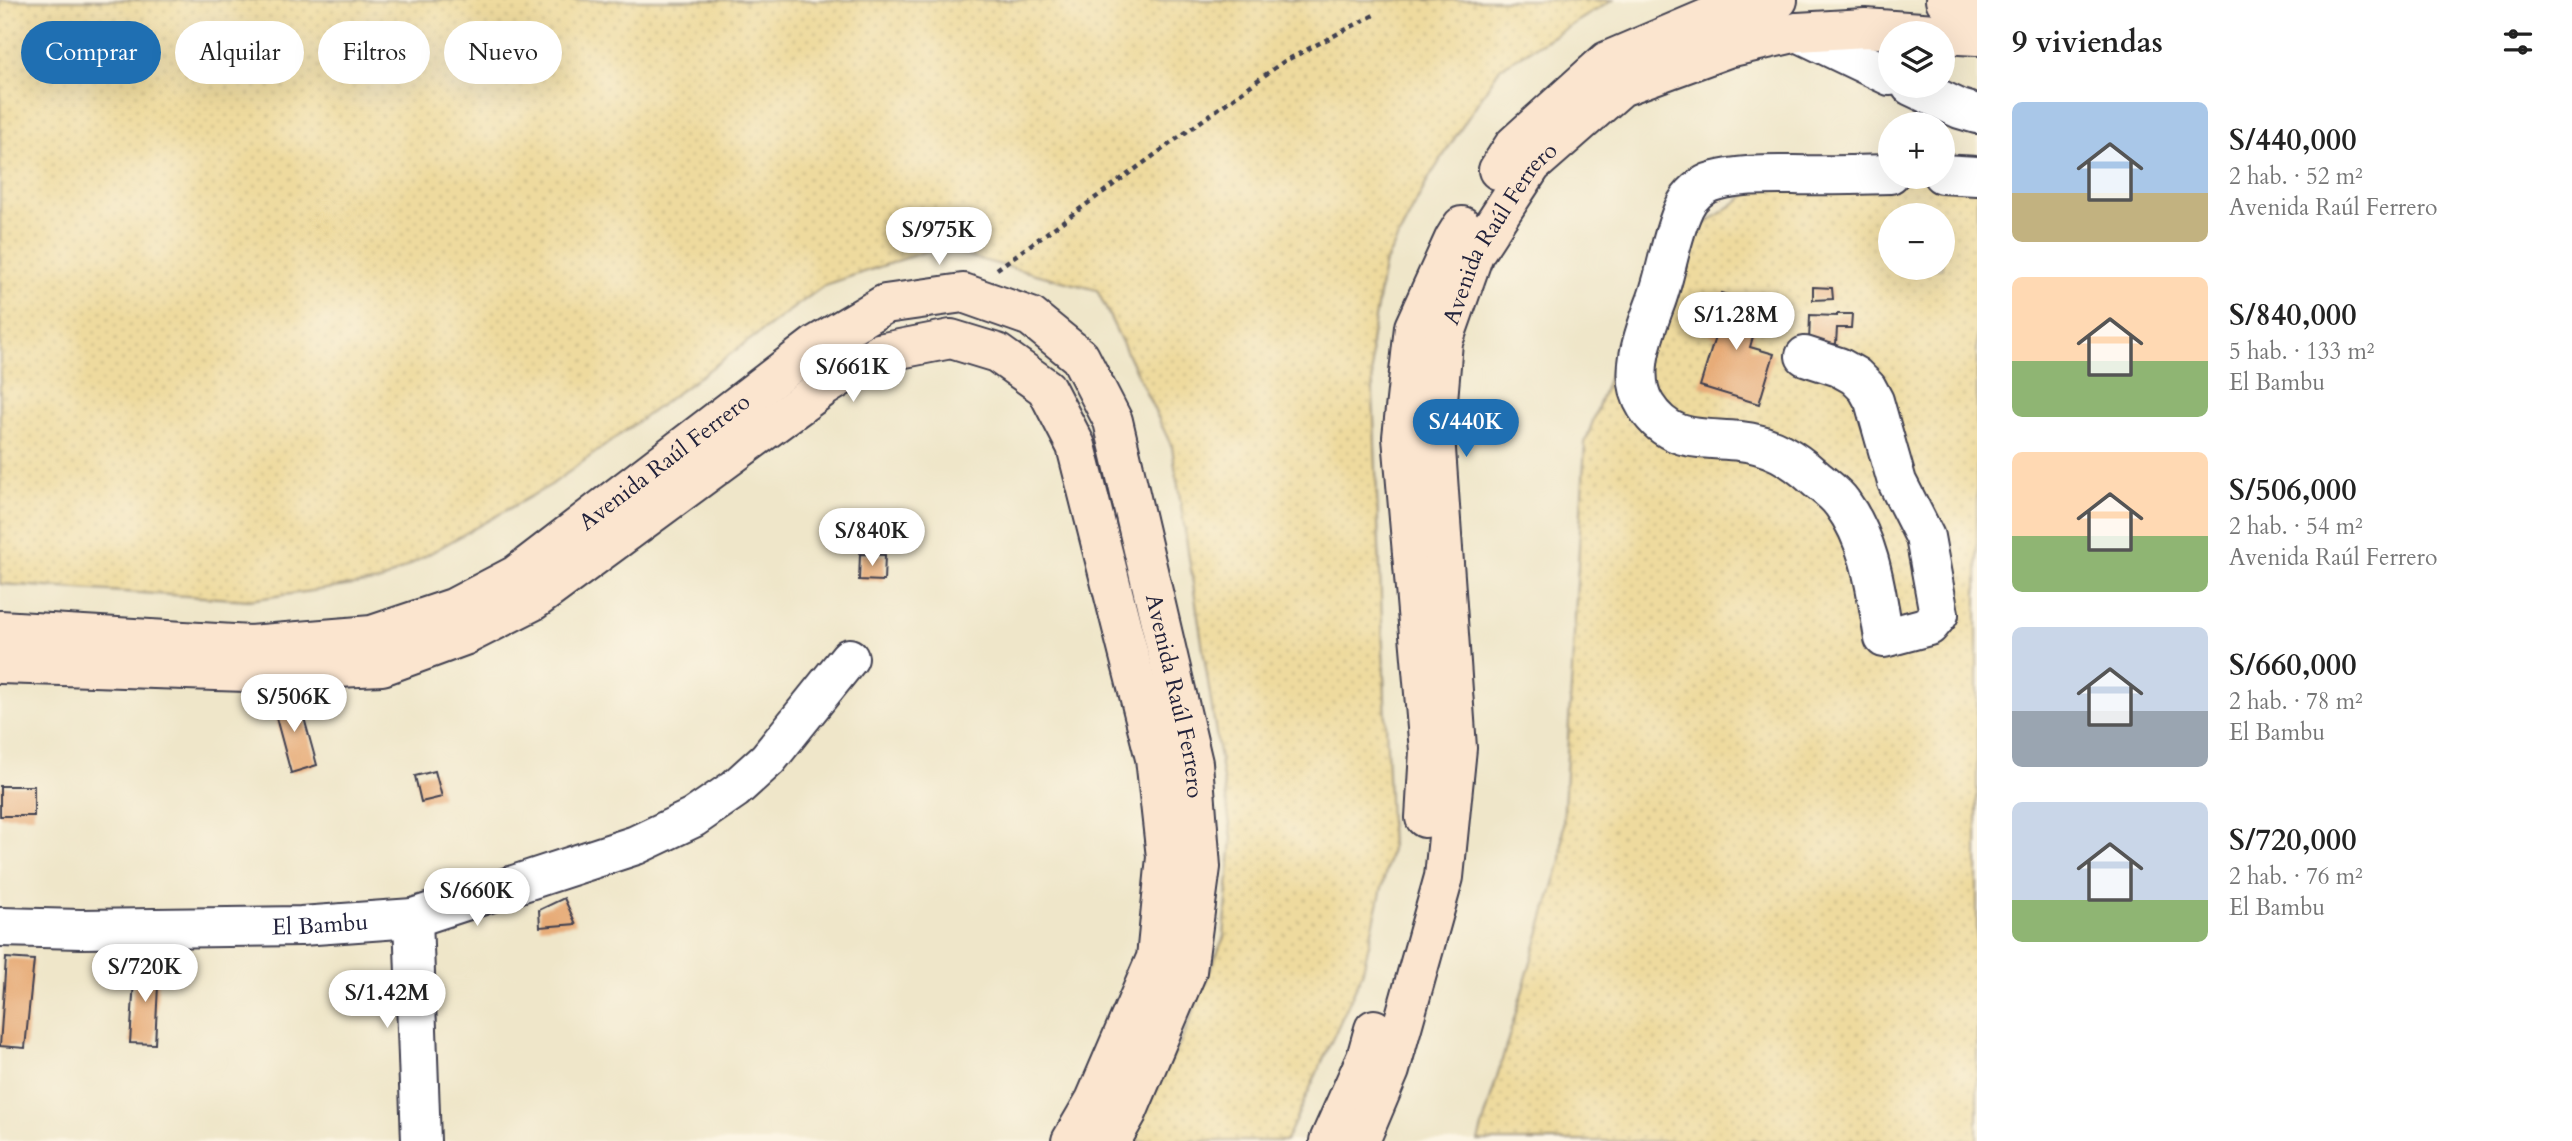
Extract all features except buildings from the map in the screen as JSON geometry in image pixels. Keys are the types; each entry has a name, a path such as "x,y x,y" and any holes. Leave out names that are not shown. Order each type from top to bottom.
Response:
{"main road":[{"name":"Avenida Raúl Ferrero","path":"1329,1141 1366,1058 1422,869 1429,751 1402,438 1414,327 1454,239 1514,145 1606,61 1721,12 1778,0"},
{"path":"1945,0 1977,2"},
{"name":"Avenida Raúl Ferrero","path":"1360,1141 1390,1070 1444,877 1457,748 1435,435 1443,342 1474,254 1532,165 1621,87 1728,48 1798,32 1878,29"},
{"path":"1955,35 1977,36"},
{"name":"Avenida Raúl Ferrero","path":"0,630 250,645 372,635 453,608 516,575 816,345 885,304 964,293 1031,317 1080,357 1113,421 1193,763 1201,867 1187,971 1127,1113 1111,1141"},
{"name":"Avenida Raúl Ferrero","path":"0,664 247,672 383,666 464,636 533,601 824,387 879,353 951,339 997,353 1046,388 1076,446 1155,758 1166,857 1156,958 1095,1100 1071,1141"}],"street":[{"path":"1798,32 1878,70"},
{"path":"1937,98 1977,114"},
{"path":"1805,356 1839,367 1855,376 1867,388 1874,401 1897,482 1925,537 1939,614 1928,625 1885,638 1869,557 1856,524 1840,500 1803,467 1778,451 1741,441 1690,439 1670,430 1658,421 1644,404 1637,366 1643,336 1665,280 1684,206 1695,192 1714,181 1764,175 1878,174"},
{"path":"1955,175 1977,176"},
{"name":"El Bambu","path":"0,927 81,929 287,926 414,918 636,845 693,818 735,789 768,759 849,658"},
{"path":"414,918 421,1141"}],"path":[{"path":"1011,258 1283,62 1376,14"}],"sand":[{"path":"0,0 1613,0 1500,68 1429,178 1384,265 1371,342 1391,849 1362,974 1286,1141 1130,1141 1181,1041 1224,937 1232,838 1172,447 1097,290 936,248 825,285 551,485 381,581 249,600 0,584"},
{"path":"1796,160 1878,175 1878,189 1955,189 1955,173 1977,166 1977,1141 1478,1141 1561,860 1585,443 1650,263"}]}
